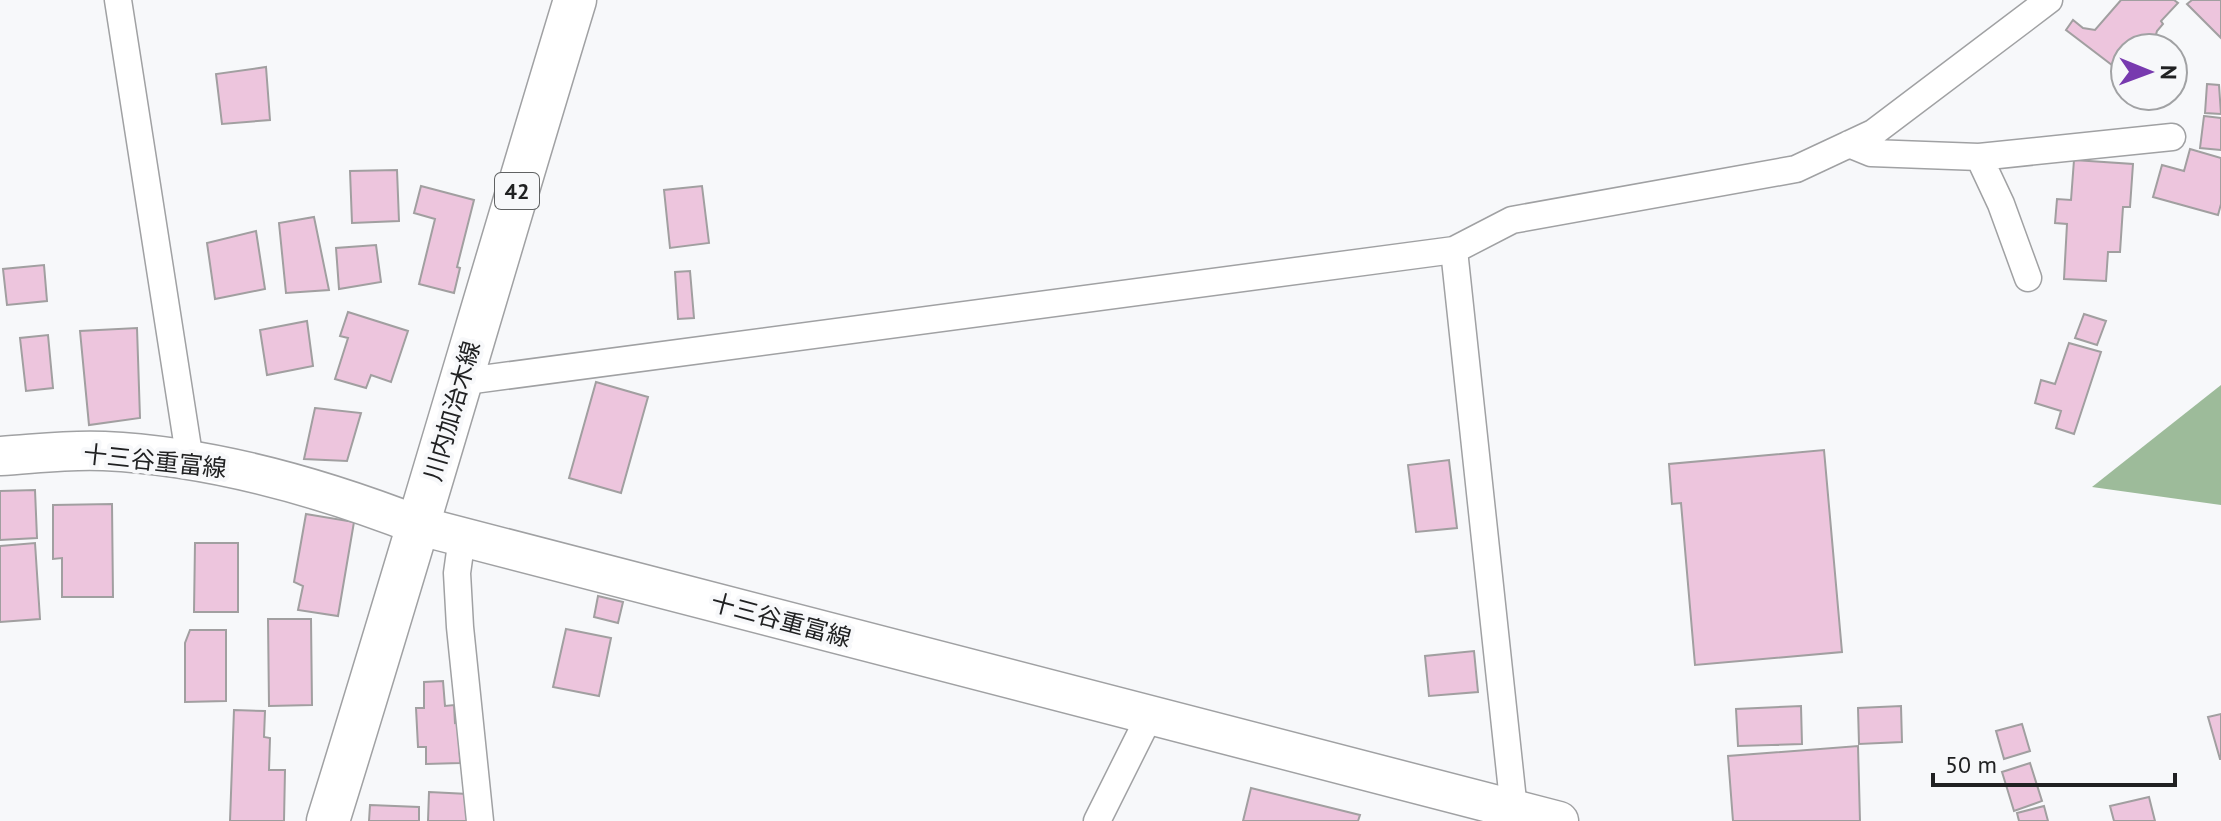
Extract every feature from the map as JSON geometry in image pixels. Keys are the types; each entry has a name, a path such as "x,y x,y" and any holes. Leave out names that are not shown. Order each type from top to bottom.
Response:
{"main road":[{"name":"川内加治木線","path":"328,821 420,526 459,382 575,0"},
{"name":"十三谷重富線","path":"0,456 103,451 190,461 261,474 374,508 420,526 1559,821"}],"street":[{"path":"118,0 190,461"},
{"path":"459,382 1454,250 1512,220 1796,169 1873,133 2049,0"},
{"path":"1849,144 1871,153 1979,157 2172,137"},
{"path":"1979,157 2001,204 2028,278"},
{"path":"1454,250 1514,810"},
{"path":"462,537 457,573 460,627 480,821"},
{"path":"1097,821 1150,715"}],"green space":[{"path":"2221,385 2221,505 2092,487"}],"building":[{"path":"2121,0 2174,0 2178,3 2161,21 2163,24 2157,32 2109,32 2109,63 2066,30 2073,20 2083,28 2095,30"},
{"path":"2192,0 2221,0 2221,38 2187,4"},
{"path":"266,67 270,120 222,124 216,74"},
{"path":"2207,84 2219,85 2221,114 2205,113"},
{"path":"2204,116 2221,118 2221,150 2200,148"},
{"path":"2190,149 2221,158 2221,204 2218,215 2153,197 2162,165 2184,171"},
{"path":"2074,160 2133,164 2130,207 2123,207 2120,252 2108,252 2106,281 2064,279 2067,224 2055,223 2057,199 2071,200"},
{"path":"397,170 399,221 352,223 350,171"},
{"path":"421,186 474,200 457,267 460,268 454,293 419,284 435,219 414,213"},
{"path":"702,186 709,243 670,248 664,190"},
{"path":"314,217 329,290 286,293 279,223"},
{"path":"256,231 265,289 215,299 207,243"},
{"path":"376,245 381,282 339,289 336,248"},
{"path":"44,265 47,301 7,305 3,269"},
{"path":"690,271 694,318 678,319 675,272"},
{"path":"348,312 408,331 391,382 371,375 366,388 335,379 348,338 340,336"},
{"path":"2084,314 2106,321 2097,345 2075,338"},
{"path":"307,321 313,366 267,375 260,330"},
{"path":"137,328 140,418 89,425 80,331"},
{"path":"48,335 53,388 26,391 20,338"},
{"path":"2069,343 2101,352 2074,434 2056,428 2061,411 2035,403 2041,380 2055,384"},
{"path":"596,382 648,397 621,493 569,478"},
{"path":"315,408 361,413 347,461 304,459"},
{"path":"1824,450 1842,652 1695,665 1681,503 1672,504 1669,464"},
{"path":"1449,460 1457,528 1416,532 1408,465"},
{"path":"35,490 37,538 0,540 0,491"},
{"path":"112,504 113,597 62,597 62,558 53,559 53,505"},
{"path":"306,514 354,522 338,616 298,610 303,586 294,582"},
{"path":"35,543 40,619 0,622 0,546"},
{"path":"195,543 238,543 238,612 194,612"},
{"path":"598,596 623,602 618,623 594,617"},
{"path":"268,619 311,619 312,705 269,706"},
{"path":"566,629 611,638 599,696 553,687"},
{"path":"190,630 226,630 226,701 185,702 185,643"},
{"path":"1474,651 1478,692 1429,696 1425,656"},
{"path":"443,681 445,706 454,705 455,723 459,722 460,763 426,764 426,747 418,747 416,708 424,708 424,682"},
{"path":"1801,706 1802,744 1738,746 1736,709"},
{"path":"1901,706 1902,742 1859,744 1858,708"},
{"path":"234,710 265,711 264,737 270,738 269,770 285,770 284,821 230,821"},
{"path":"2221,714 2221,759 2220,759 2208,717"},
{"path":"2022,724 2030,751 2004,759 1996,731"},
{"path":"1858,746 1860,821 1733,821 1728,756"},
{"path":"2030,763 2042,801 2014,811 2002,772"},
{"path":"1251,788 1360,815 1358,821 1243,821"},
{"path":"429,792 468,794 468,821 428,821"},
{"path":"2149,797 2155,821 2114,821 2110,806"},
{"path":"370,805 419,807 419,821 369,821"},
{"path":"2044,806 2048,821 2019,821 2017,813"}]}
